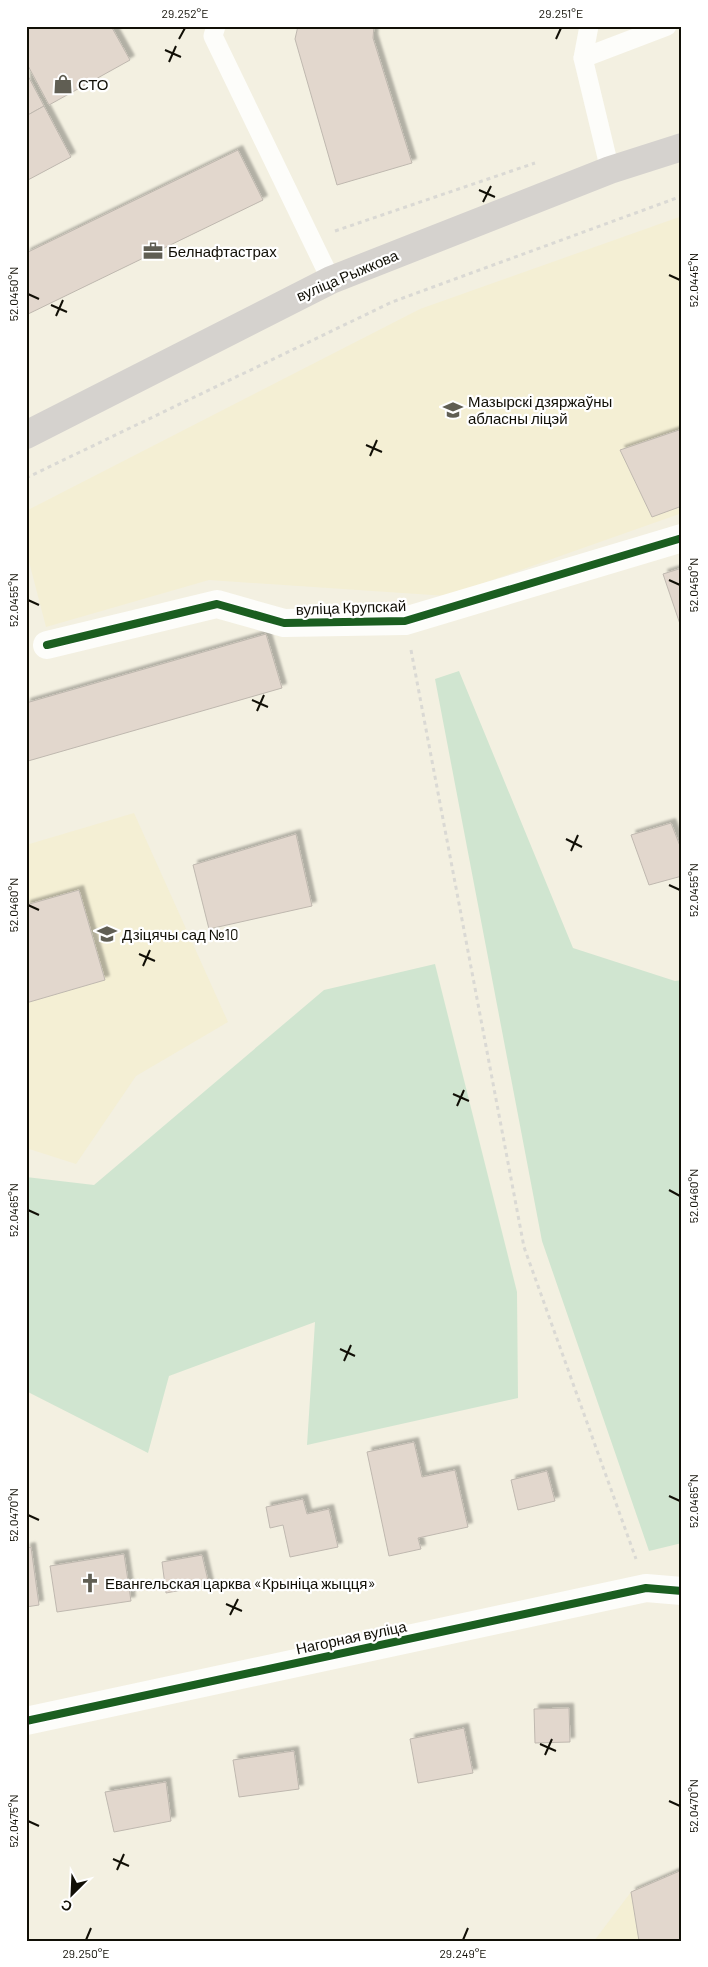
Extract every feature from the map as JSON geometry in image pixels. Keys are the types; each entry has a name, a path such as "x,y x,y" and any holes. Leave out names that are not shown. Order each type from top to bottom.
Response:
{"main road":[{"name":"вуліца Рыжкова","path":"26,435 330,280 610,170 682,147"}],"street":[{"name":"вуліца Крупскай","path":"47,645 217,604 284,623 405,621 682,538"},
{"name":"Нагорная вуліца","path":"26,1721 646,1588 682,1591"}],"lane":[{"path":"216,26 213,36 330,280"},
{"path":"589,26 583,58 610,170"},
{"path":"583,58 667,26"}],"path":[{"path":"311,239 537,163"},
{"path":"26,478 392,302 682,196"},
{"path":"405,621 524,1247 646,1588"}],"shaded area":[{"name":"Мазырскі дзяржаўны абласны ліцэй","path":"682,216 682,513 447,596 209,580 46,627 26,550 26,511 420,309"},
{"name":"Дзіцячы сад №10","path":"134,813 228,1022 136,1076 76,1164 26,1148 26,845"},
{"path":"682,1870 682,1941 594,1941 631,1892"}],"green space":[{"path":"459,671 573,948 675,981 682,980 682,1543 649,1551 542,1241 435,679"},
{"path":"435,964 517,1292 518,1398 307,1445 315,1322 169,1376 148,1453 26,1391 26,1177 94,1185 324,990"}],"building":[{"name":"СТО","path":"26,26 111,26 130,60 49,105 26,62"},
{"path":"298,26 374,26 373,38 412,163 337,185 295,39"},
{"path":"26,72 44,106 26,116"},
{"path":"44,106 71,157 26,181 26,116"},
{"path":"238,150 263,200 26,315 26,253"},
{"path":"682,429 682,506 652,517 620,450"},
{"path":"682,568 682,630 663,574"},
{"path":"266,634 282,688 28,761 26,703"},
{"path":"671,823 682,851 682,876 649,885 631,835"},
{"path":"296,834 312,906 209,929 193,865"},
{"path":"79,890 105,980 26,1003 26,905"},
{"path":"414,1442 422,1477 455,1470 468,1527 418,1538 421,1549 389,1556 367,1452"},
{"path":"547,1471 555,1501 518,1510 511,1480"},
{"path":"303,1499 307,1514 329,1509 338,1547 290,1557 283,1525 270,1528 266,1507"},
{"path":"31,1547 39,1605 26,1607 26,1548"},
{"name":"Евангельская царква «Крыніца жыцця»","path":"124,1554 131,1601 57,1612 50,1566"},
{"path":"202,1555 209,1585 166,1593 162,1562"},
{"path":"569,1708 570,1742 535,1743 534,1709"},
{"path":"464,1728 473,1773 418,1783 410,1739"},
{"path":"294,1751 299,1789 239,1797 233,1760"},
{"path":"166,1782 171,1821 114,1832 105,1792"},
{"path":"682,1870 682,1941 639,1941 631,1892"}],"cycle path":[{"path":"47,645 217,604 284,623 405,621 682,538"},
{"path":"26,1721 646,1588 682,1591"}],"place":[{"name":"СТО","path":"63,84"},
{"name":"Белнафтастрах","path":"153,251"},
{"name":"Мазырскі дзяржаўны абласны ліцэй","path":"453,410"},
{"name":"Дзіцячы сад №10","path":"107,934"},
{"name":"Евангельская царква «Крыніца жыцця»","path":"90,1583"}]}
